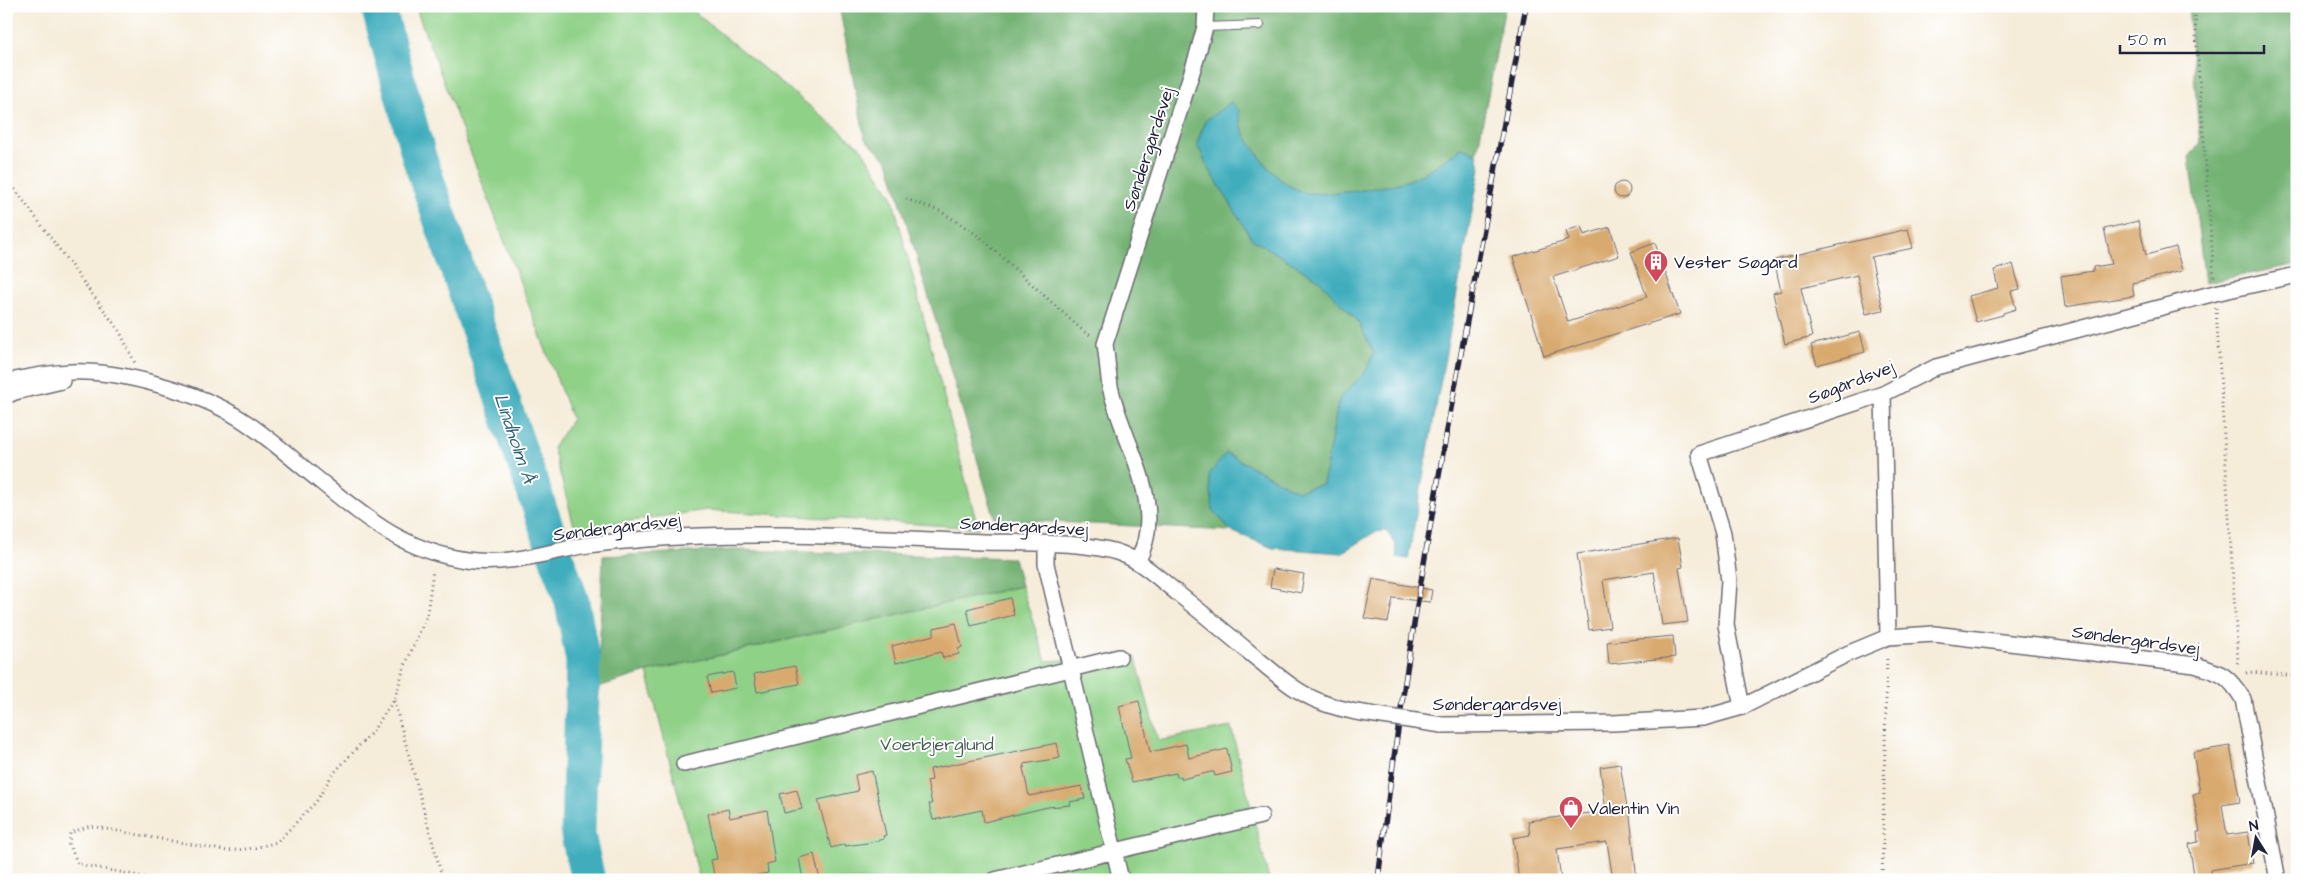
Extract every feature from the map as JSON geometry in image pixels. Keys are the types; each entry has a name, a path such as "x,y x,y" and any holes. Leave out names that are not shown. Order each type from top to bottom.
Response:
{"street":[{"name":"Søndergårdsvej","path":"1137,562 1144,548 1149,521 1147,500 1110,387 1105,344 1205,27 1206,6"},
{"name":"Søgårdsvej","path":"1742,707 1726,624 1729,580 1723,533 1699,454 1884,394 1936,367 2215,293 2297,275"},
{"name":"Søndergårdsvej","path":"6,382 71,372 96,373 144,382 205,400 238,417 372,524 407,543 435,553 466,560 497,561 532,557 588,545 648,539 795,536 1046,544 1097,548 1121,554 1137,562 1289,685 1319,702 1356,712 1442,725 1622,723 1703,718 1742,707 1847,654 1888,637 1934,634 2196,665 2219,672 2232,681"},
{"name":"Søndergårdsvej","path":"6,396 15,392 64,381 87,378 121,378"},
{"path":"1884,394 1888,637"},
{"path":"1046,544 1046,564 1069,669 1121,880"},
{"path":"684,764 1119,657"},
{"path":"2232,681 2243,699 2249,719 2278,880"},
{"path":"994,880 1261,816"}],"lane":[{"path":"1205,27 1260,25"}],"path":[{"path":"2194,6 2215,293 2238,661 2232,681"},
{"path":"6,177 120,332 144,382"},
{"path":"906,199 940,211 979,236 1083,331 1105,344"},
{"path":"160,880 78,864 69,844 70,834 90,826 227,851 255,848 277,842 316,802 332,775 372,732 394,700 404,668 427,616 435,553"},
{"path":"1882,880 1888,637"},
{"path":"2232,681 2248,672 2297,676"},
{"path":"394,700 443,880"}],"green space":[{"path":"418,6 687,6 861,148 892,196 978,528 707,510 575,529 553,448 572,419 418,14"},
{"path":"839,6 1505,6 1477,153 1461,148 1430,170 1409,180 1371,189 1338,193 1323,194 1300,191 1282,181 1262,160 1245,134 1239,110 1231,103 1205,121 1197,144 1208,167 1252,239 1317,278 1357,320 1374,353 1366,371 1339,399 1323,484 1297,491 1226,453 1213,510 1231,531 995,519 888,161 865,139"},
{"path":"2188,6 2288,6 2297,65 2297,264 2205,283 2189,157 2200,144"},
{"path":"735,550 1014,558 1021,586 647,672 598,687 603,556"},
{"name":"Voerbjerglund","path":"1021,586 1046,661 1135,656 1158,741 1231,727 1269,880 700,880 647,672"}],"water":[{"path":"1231,102 1239,110 1245,134 1266,165 1276,176 1300,191 1323,194 1338,193 1400,183 1430,170 1461,148 1477,153 1480,168 1408,559 1397,557 1395,543 1386,531 1375,532 1341,553 1273,548 1231,531 1213,510 1209,475 1226,453 1297,491 1323,484 1339,399 1366,371 1374,353 1357,320 1317,278 1252,239 1208,167 1197,144 1205,121"}],"building":[{"path":"1619,182 1625,182 1630,187 1628,196 1619,198 1614,193 1614,187"},
{"path":"2138,221 2146,255 2176,247 2182,271 2132,283 2134,296 2065,307 2061,276 2093,271 2093,267 2112,264 2104,229"},
{"path":"1581,226 1584,235 1610,227 1619,256 1553,277 1568,322 1647,297 1631,252 1655,243 1680,314 1544,356 1513,257 1569,240 1566,231"},
{"path":"1908,229 1913,248 1871,257 1883,310 1866,314 1857,275 1801,288 1812,337 1785,344 1773,293 1781,291 1774,260"},
{"path":"2013,264 2020,289 2011,291 2016,309 2003,313 2003,315 1976,322 1969,296 1998,288 1994,270"},
{"path":"1860,332 1865,352 1817,365 1811,345"},
{"path":"1678,538 1683,567 1679,568 1688,622 1662,625 1654,572 1603,580 1610,627 1589,630 1577,554"},
{"path":"1273,569 1304,574 1301,593 1270,587"},
{"path":"1373,579 1432,590 1430,602 1393,598 1388,622 1364,618"},
{"path":"1010,598 1014,615 971,626 967,609"},
{"path":"956,623 962,647 958,649 959,654 943,658 941,652 896,663 892,646 934,635 934,628"},
{"path":"1673,636 1675,657 1609,664 1607,642"},
{"path":"795,666 799,684 757,692 754,674"},
{"path":"733,672 736,688 711,693 707,677"},
{"path":"1139,701 1150,752 1186,744 1189,758 1227,749 1232,772 1215,776 1214,772 1211,772 1182,779 1181,776 1177,777 1176,773 1132,782 1125,759 1131,758 1119,706"},
{"path":"1057,743 1060,758 1024,764 1025,767 1023,768 1029,796 1082,786 1085,799 1069,802 1070,805 1048,807 984,822 982,810 933,820 929,804 932,804 927,781 932,780 930,769"},
{"path":"2230,746 2240,802 2222,805 2227,835 2248,832 2253,863 2210,870 2211,878 2195,880 2189,844 2198,842 2197,832 2200,832 2193,794 2200,792 2193,752"},
{"path":"1620,764 1627,807 1629,807 1637,880 1613,880 1607,842 1557,849 1561,880 1519,880 1513,838 1530,835 1528,821 1606,811 1600,767"},
{"path":"872,771 886,835 883,836 884,839 845,846 845,844 831,848 818,800 858,791 855,775"},
{"path":"797,790 802,809 784,813 780,794"},
{"path":"728,809 730,818 767,810 775,862 767,864 768,873 733,880 715,880 711,860 717,859 708,814"},
{"path":"814,854 820,880 803,880 799,858"}],"waterway":[{"name":"Lindholm Å","path":"378,6 419,157 572,602 583,661 578,835 588,880"}],"railway":[{"path":"1378,880 1392,770 1426,551 1526,6"}],"place":[{"name":"Vester Søgård","path":"1656,283"},
{"name":"Valentin Vin","path":"1571,829"}]}
